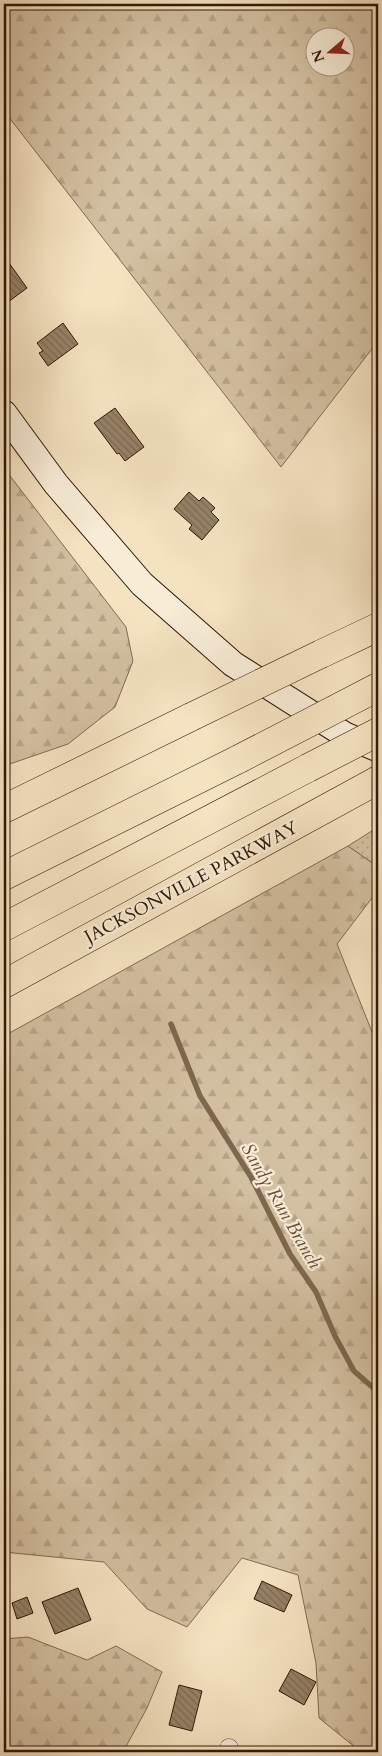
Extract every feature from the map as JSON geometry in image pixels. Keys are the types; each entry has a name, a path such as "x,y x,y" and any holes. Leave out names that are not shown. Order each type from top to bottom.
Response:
{"highway":[{"path":"4,809 378,627"},
{"path":"4,876 239,760 378,687"},
{"path":"4,927 378,732"},
{"name":"JACKSONVILLE PARKWAY","path":"4,984 378,780"}],"main road":[{"path":"4,413 56,484 142,584 233,664 345,735 378,749"}],"green space":[{"path":"4,4 378,4 378,341 281,467 4,111"},
{"path":"4,468 126,627 133,661 115,707 68,744 4,766"},
{"path":"378,827 378,867 348,846"},
{"path":"348,846 378,867 378,890 337,944 378,1047 378,1752 361,1752 319,1718 316,1663 298,1575 242,1558 187,1627 147,1609 104,1562 4,1552 4,1036"},
{"path":"28,1637 87,1660 116,1646 162,1672 147,1708 123,1752 4,1752 4,1639"}],"building":[{"path":"4,256 27,288 4,305"},
{"path":"63,323 78,344 48,366 39,353 43,351 37,343"},
{"path":"115,408 144,447 125,461 119,453 117,454 94,423"},
{"path":"189,492 199,501 203,497 215,508 211,512 219,520 202,540 189,529 192,525 174,509"},
{"path":"262,1581 292,1595 284,1612 254,1599"},
{"path":"78,1588 91,1620 55,1634 42,1602"},
{"path":"27,1597 33,1613 17,1619 12,1603"},
{"path":"291,1669 316,1682 304,1705 279,1691"},
{"path":"179,1685 202,1691 192,1731 169,1725"}],"waterway":[{"name":"Sandy Run Branch","path":"171,1024 200,1096 251,1177 290,1254 316,1292 335,1336 354,1371 378,1392"}]}
